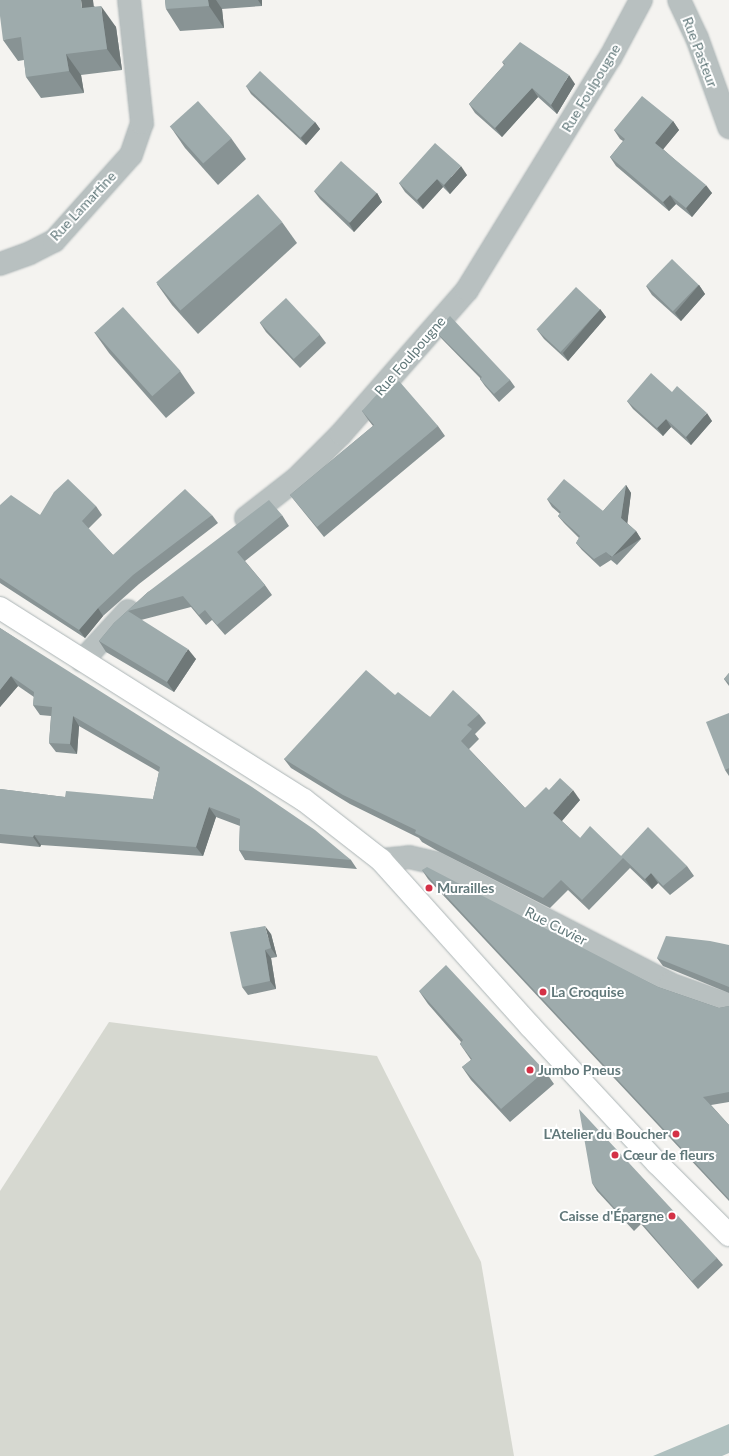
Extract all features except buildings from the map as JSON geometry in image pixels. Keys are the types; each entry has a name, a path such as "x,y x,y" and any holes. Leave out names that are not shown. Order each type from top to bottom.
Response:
{"main road":[{"path":"0,608 304,800 381,860 530,1026 657,1163 729,1235"}],"street":[{"name":"Rue Lamartine","path":"0,264 30,253 54,240 131,155 142,123 129,0"},
{"name":"Rue Foulpougne","path":"228,531 296,479 341,434 467,290 610,58 641,0"},
{"name":"Rue Pasteur","path":"679,0 697,38 729,127"},
{"path":"82,661 112,625 142,598"},
{"name":"Rue Cuvier","path":"381,860 409,857 436,863 670,984 729,1005"}],"shaded area":[{"path":"109,1022 377,1056 481,1262 514,1456 0,1456 0,1191"},
{"path":"729,1424 729,1453 722,1456 653,1456"}],"place":[{"name":"Murailles","path":"429,888"},
{"name":"La Croquise","path":"543,992"},
{"name":"Jumbo Pneus","path":"530,1070"},
{"name":"L'Atelier du Boucher","path":"676,1134"},
{"name":"Cœur de fleurs","path":"615,1155"},
{"name":"Caisse d'Épargne","path":"672,1216"}]}
